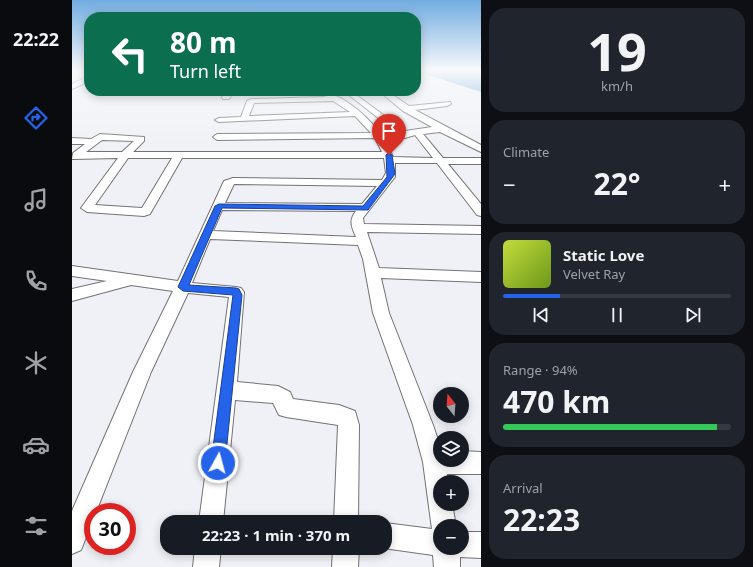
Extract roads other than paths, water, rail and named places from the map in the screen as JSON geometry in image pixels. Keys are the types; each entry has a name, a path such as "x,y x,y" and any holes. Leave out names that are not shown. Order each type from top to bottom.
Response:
{"street":[{"path":"244,119 252,96"},
{"path":"251,101 293,100 328,96"},
{"path":"343,96 356,114 380,136 389,157 391,174 357,218 360,235 372,273 381,313 423,425 433,459"},
{"path":"344,96 405,135"},
{"path":"389,96 406,109 440,129 481,149"},
{"path":"292,117 293,100"},
{"path":"406,109 447,104"},
{"path":"219,120 356,114"},
{"path":"218,137 380,136 405,135 440,129"},
{"path":"418,133 481,212"},
{"path":"74,157 101,137 141,139 126,155 87,208 145,212 167,177 178,155"},
{"path":"72,141 93,142"},
{"path":"74,157 178,155 389,157 440,161 481,161"},
{"path":"72,541 142,372 207,235 228,183 233,181 385,183"},
{"path":"219,206 366,208"},
{"path":"207,235 360,235 481,230"},
{"path":"72,271 183,287 236,292 237,295 212,515"},
{"path":"372,273 481,277"},
{"path":"72,295 134,280"},
{"path":"226,390 278,395 283,398 286,408 340,415 348,418 346,515"},
{"path":"469,463 481,463"},
{"path":"435,467 442,519"},
{"path":"392,537 433,542"},
{"path":"469,545 481,546"},
{"path":"206,567 207,555"},
{"path":"345,567 346,555"},
{"path":"446,555 447,567"}]}
